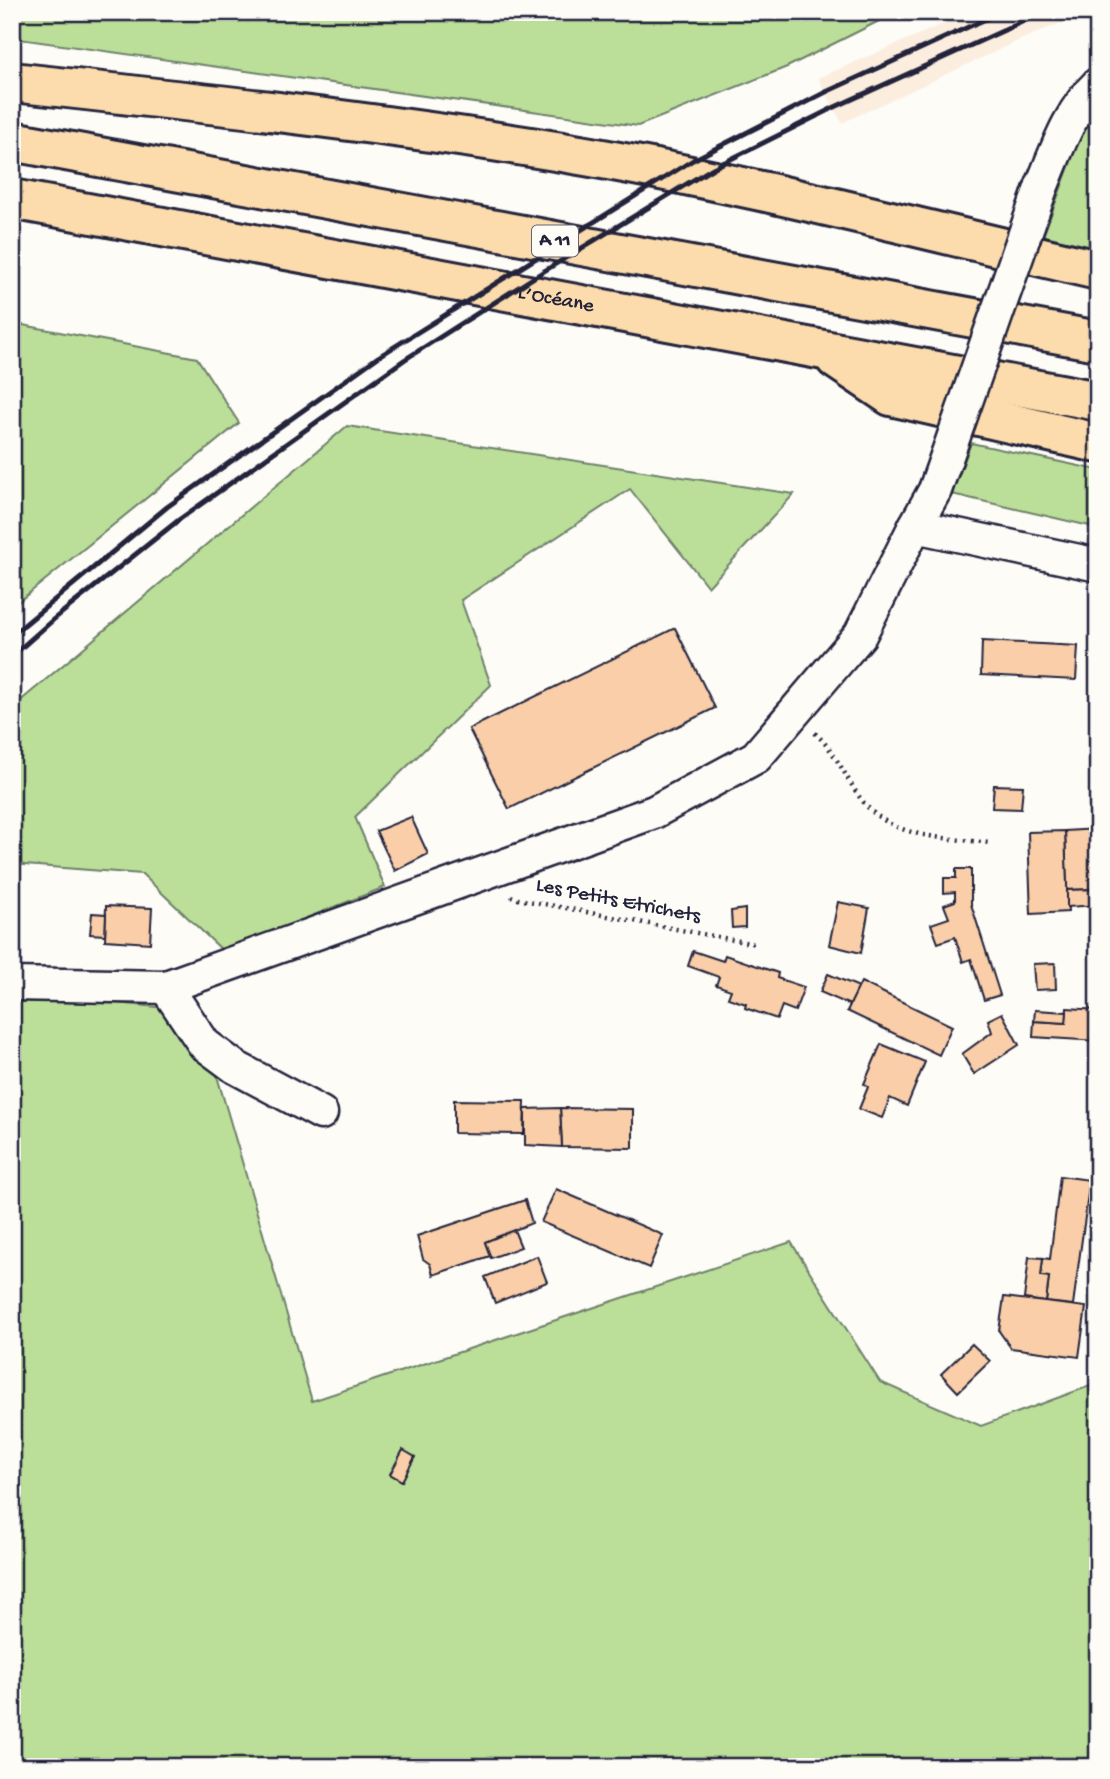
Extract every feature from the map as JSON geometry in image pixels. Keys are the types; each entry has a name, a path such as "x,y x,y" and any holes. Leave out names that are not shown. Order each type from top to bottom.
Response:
{"highway":[{"path":"12,82 272,110 562,152 792,197 1098,270"},
{"name":"A 11","path":"12,142 1098,341"},
{"name":"L’Océane","path":"12,200 1098,401"},
{"path":"823,350 891,396 1098,443"}],"street":[{"path":"12,984 166,987 654,812 756,757 860,635 935,490 1041,188 1065,131 1089,92 1098,84"},
{"path":"915,526 1098,565"},
{"path":"166,987 204,1044 235,1067 321,1113"}],"path":[{"path":"794,713 823,740 841,764 862,801 883,820 905,831 928,837 990,843"},
{"name":"Les Petits Etrichets","path":"501,867 498,881 501,891 518,900 755,944"}],"shaded area":[{"path":"971,12 1087,12 1020,40 842,123 818,78"}],"green space":[{"path":"12,12 897,12 787,67 638,126 12,38"},
{"path":"1098,106 1098,249 1042,239 1078,143"},
{"path":"12,323 197,358 239,423 12,607"},
{"path":"347,426 794,494 708,587 630,489 461,600 491,685 355,817 385,887 223,951 142,874 12,864 12,708"},
{"path":"971,443 1098,470 1098,528 952,494"},
{"path":"12,993 198,1011 312,1401 791,1242 880,1382 981,1426 1098,1383 1098,1767 12,1767"}],"building":[{"path":"675,628 715,708 509,809 469,729"},
{"path":"982,641 1078,646 1076,680 981,675"},
{"path":"994,785 1023,786 1021,809 992,808"},
{"path":"411,817 428,854 395,871 376,831"},
{"path":"1098,829 1098,889 1067,890 1065,831"},
{"path":"1065,831 1068,912 1031,914 1028,832"},
{"path":"956,869 971,869 971,904 1000,995 984,1000 971,959 963,962 955,937 938,943 931,924 949,918 944,905 955,901 955,892 944,893 944,878 956,878"},
{"path":"1098,889 1098,905 1067,907 1067,890"},
{"path":"838,902 869,908 861,953 829,945"},
{"path":"106,906 152,908 150,943 105,940"},
{"path":"745,909 745,927 732,928 731,911"},
{"path":"92,913 106,914 105,935 90,934"},
{"path":"693,951 723,961 725,955 778,973 777,978 804,987 795,1011 782,1006 777,1019 745,1008 746,1004 728,998 731,990 716,985 719,977 688,966"},
{"path":"1055,963 1056,989 1035,990 1033,964"},
{"path":"828,974 859,987 850,1005 820,992"},
{"path":"861,982 952,1026 939,1055 847,1011"},
{"path":"1067,1008 1098,1010 1098,1041 1033,1037 1034,1021 1066,1023"},
{"path":"1035,1010 1067,1012 1066,1023 1034,1021"},
{"path":"1002,1013 1019,1045 974,1074 962,1054 992,1032 988,1020"},
{"path":"881,1044 925,1062 907,1106 890,1098 882,1118 859,1109 868,1087 864,1084"},
{"path":"454,1100 525,1101 524,1134 454,1133"},
{"path":"560,1108 633,1109 633,1148 562,1147"},
{"path":"560,1108 562,1147 525,1145 525,1109"},
{"path":"1060,1176 1090,1180 1073,1305 1046,1302 1049,1277 1041,1276 1043,1258 1050,1259"},
{"path":"556,1189 663,1235 649,1268 541,1222"},
{"path":"525,1200 532,1223 485,1242 490,1256 433,1275 430,1264 423,1259 417,1236"},
{"path":"514,1230 521,1247 491,1258 485,1242"},
{"path":"537,1256 547,1282 495,1303 485,1277"},
{"path":"1029,1257 1043,1258 1041,1276 1049,1277 1046,1302 1024,1299"},
{"path":"1004,1297 1086,1307 1079,1357 1011,1348 999,1331"},
{"path":"972,1344 990,1361 958,1392 941,1374"},
{"path":"403,1450 415,1457 402,1481 390,1474"}],"railway":[{"path":"12,635 167,507 378,357 693,160 826,92 1001,12"},
{"path":"12,656 54,619 180,519 404,360 536,276 713,168 835,107 1044,12"}]}
